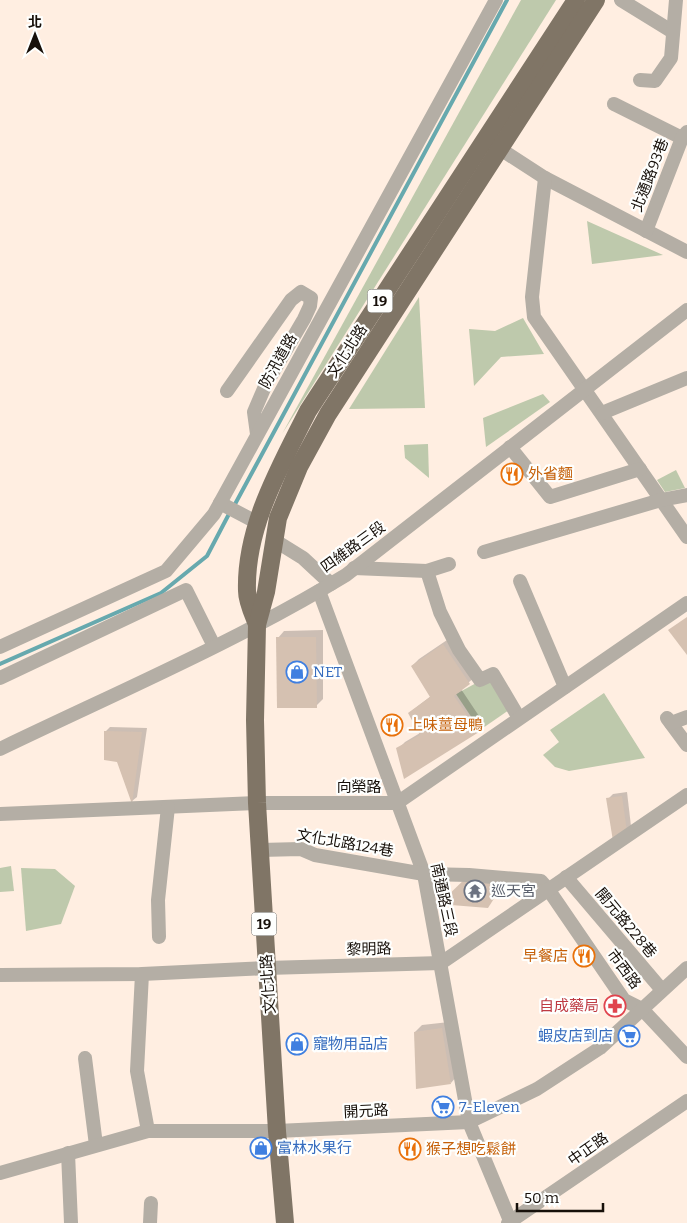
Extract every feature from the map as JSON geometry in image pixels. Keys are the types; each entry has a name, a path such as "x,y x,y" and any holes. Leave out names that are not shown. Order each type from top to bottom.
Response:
{"main road":[{"name":"文化北路","path":"285,1223 277,1132 257,803 255,720 257,625 266,592 278,518 289,488 328,414 492,144 576,0"},
{"name":"文化北路","path":"257,625 247,593 249,559 262,510 281,464 308,411 492,144 596,0"}],"street":[{"name":"防汛道路","path":"0,647 166,571 214,514 496,0"},
{"path":"621,0 673,32"},
{"path":"640,80 655,81 671,58 676,0"},
{"path":"614,104 684,135"},
{"name":"北通路93巷","path":"646,231 684,135"},
{"path":"492,144 545,178 687,252"},
{"path":"545,178 532,297 534,317 687,537"},
{"path":"227,391 292,300 301,292 311,298 310,306 304,319 266,384 254,412 257,434"},
{"name":"四維路三段","path":"0,749 257,625 319,592 354,568 687,310"},
{"path":"602,413 687,378"},
{"path":"510,447 550,497 640,469"},
{"path":"484,552 661,500 687,495"},
{"path":"220,503 258,523"},
{"path":"274,540 303,558 331,584"},
{"path":"354,568 427,572 449,564"},
{"path":"427,572 440,612 459,650 480,680 493,674 519,718"},
{"path":"520,581 564,687"},
{"path":"0,678 186,590 214,646"},
{"name":"南通路三段","path":"319,592 424,874 469,1122 510,1223"},
{"name":"向榮路","path":"0,814 257,803 397,803 687,603"},
{"path":"687,717 669,721 687,745"},
{"path":"441,964 687,795"},
{"path":"159,937 158,900 168,807"},
{"name":"文化北路124巷","path":"260,850 301,849 315,854 424,874 470,874 541,881 548,889"},
{"name":"開元路228巷","path":"566,877 662,990"},
{"name":"市西路","path":"548,889 624,1000 642,1009 687,1057"},
{"name":"黎明路","path":"0,975 142,974 267,968 441,964"},
{"name":"開元路","path":"0,1173 148,1131 277,1132 469,1122 536,1089 600,1048 687,968"},
{"path":"142,974 137,1071 148,1131"},
{"path":"85,1058 96,1145"},
{"name":"中正路","path":"510,1223 687,1100"},
{"path":"68,1153 71,1223"},
{"path":"150,1223 151,1203"}],"green space":[{"path":"521,0 556,0 282,434"},
{"path":"587,221 663,255 592,264"},
{"path":"419,297 425,408 349,409"},
{"path":"523,318 544,354 501,357 474,386 469,329 495,331"},
{"path":"543,394 550,402 486,447 483,418"},
{"path":"428,444 429,478 405,458 404,445"},
{"path":"676,470 685,488 665,492 657,480"},
{"path":"491,675 509,710 480,730 456,694"},
{"path":"604,693 645,758 569,771 555,767 543,755 559,742 550,730"},
{"path":"11,866 14,891 0,892 0,868"},
{"path":"21,868 55,869 75,886 61,924 26,931"}],"building":[{"path":"687,617 687,655 668,630"},
{"name":"NET","path":"276,637 316,637 317,708 277,708"},
{"path":"443,644 470,684 454,696 479,732 404,779 396,748 420,735 408,713 430,697 411,666"},
{"path":"104,731 142,732 132,804 117,762 104,760"},
{"path":"622,796 627,832 613,841 606,798"},
{"name":"巡天宮","path":"469,875 507,878 488,908 439,904"},
{"path":"442,1028 451,1084 416,1089 414,1032"}],"waterway":[{"path":"234,506 507,0"},
{"path":"0,664 161,593 207,556 230,512"}],"place":[{"name":"外省麵","path":"512,474"},
{"name":"NET","path":"297,672"},
{"name":"上味薑母鴨","path":"392,725"},
{"name":"巡天宮","path":"475,891"},
{"name":"早餐店","path":"584,956"},
{"name":"自成藥局","path":"615,1006"},
{"name":"蝦皮店到店","path":"629,1036"},
{"name":"寵物用品店","path":"297,1044"},
{"name":"7-Eleven","path":"443,1107"},
{"name":"富林水果行","path":"261,1148"},
{"name":"猴子想吃鬆餅","path":"410,1149"}]}
